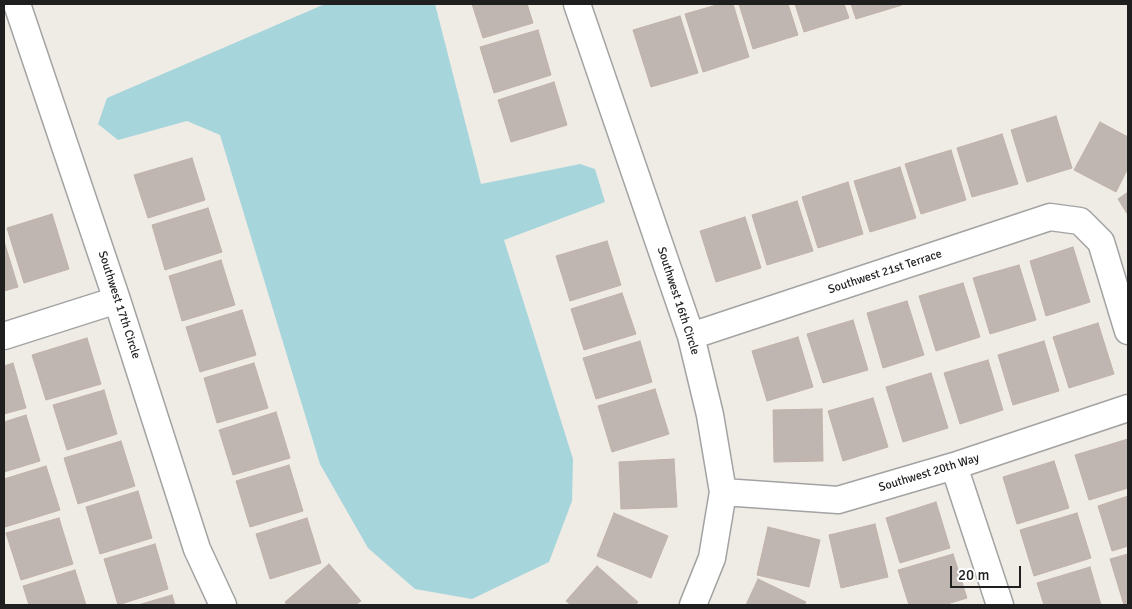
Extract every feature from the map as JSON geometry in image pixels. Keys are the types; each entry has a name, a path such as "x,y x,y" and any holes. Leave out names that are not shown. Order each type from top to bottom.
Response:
{"street":[{"name":"Southwest 17th Circle","path":"17,4 117,300 197,549 223,605"},
{"name":"Southwest 16th Circle","path":"583,5 691,336 710,414 723,492 712,558 693,605"},
{"name":"Southwest 21st Terrace","path":"691,336 1050,217 1080,221 1101,242 1128,331"},
{"path":"4,336 117,300"},
{"name":"Southwest 20th Way","path":"723,492 838,500 954,466 1128,408"},
{"path":"954,466 1000,605"}],"water":[{"path":"325,4 435,4 481,184 580,164 595,169 605,202 504,240 573,459 572,501 549,562 472,599 415,589 368,548 320,464 220,135 187,121 118,140 98,124 107,98"}],"building":[{"path":"472,4 527,4 533,23 483,38"},
{"path":"720,4 733,4 749,57 703,72 685,14"},
{"path":"739,4 788,4 798,35 753,49"},
{"path":"795,4 844,4 849,18 804,32"},
{"path":"851,4 901,4 902,5 856,19"},
{"path":"680,16 698,73 651,87 633,30"},
{"path":"538,30 551,75 494,93 480,47"},
{"path":"554,82 567,125 511,142 498,100"},
{"path":"1056,116 1072,168 1027,182 1011,130"},
{"path":"1100,122 1128,137 1128,168 1116,192 1074,170"},
{"path":"1002,134 1018,184 972,197 957,148"},
{"path":"951,150 966,200 921,214 905,164"},
{"path":"192,158 205,200 148,218 134,175"},
{"path":"900,167 916,218 870,232 854,181"},
{"path":"848,182 863,234 818,248 802,197"},
{"path":"1128,192 1128,215 1118,199"},
{"path":"797,201 813,251 767,265 752,215"},
{"path":"208,208 222,252 165,270 152,225"},
{"path":"52,214 69,269 24,283 7,228"},
{"path":"745,217 761,268 716,282 700,231"},
{"path":"4,241 18,287 4,291"},
{"path":"607,241 621,285 570,301 556,256"},
{"path":"1073,247 1090,302 1046,316 1030,261"},
{"path":"221,260 235,305 182,321 169,276"},
{"path":"1019,265 1036,320 990,334 973,278"},
{"path":"963,283 980,337 936,351 919,296"},
{"path":"622,293 636,334 584,350 571,309"},
{"path":"907,301 924,355 883,368 867,313"},
{"path":"242,310 256,355 200,372 186,327"},
{"path":"853,320 868,370 823,383 807,334"},
{"path":"1098,323 1114,374 1069,388 1053,337"},
{"path":"798,337 813,387 767,401 752,351"},
{"path":"87,338 101,384 46,400 32,355"},
{"path":"640,341 652,382 596,399 583,358"},
{"path":"1044,341 1059,391 1013,405 998,355"},
{"path":"988,360 1003,410 960,424 944,373"},
{"path":"13,363 26,408 4,414 4,366"},
{"path":"254,363 268,408 217,423 204,378"},
{"path":"931,373 948,428 903,442 886,387"},
{"path":"655,389 669,434 612,452 598,406"},
{"path":"104,390 117,434 67,450 53,405"},
{"path":"873,398 888,447 843,461 828,411"},
{"path":"822,409 823,461 774,462 773,410"},
{"path":"276,412 290,458 233,475 219,430"},
{"path":"26,415 40,461 4,472 4,422"},
{"path":"1128,439 1128,488 1089,500 1075,455"},
{"path":"121,441 135,486 78,504 64,458"},
{"path":"674,459 677,507 621,509 619,462"},
{"path":"1054,461 1069,508 1017,524 1003,477"},
{"path":"289,465 303,511 250,527 236,481"},
{"path":"46,466 60,510 5,527 4,479"},
{"path":"138,491 152,538 100,554 86,507"},
{"path":"1128,496 1128,546 1112,551 1098,506"},
{"path":"936,502 950,548 900,563 886,518"},
{"path":"614,513 668,536 651,578 597,556"},
{"path":"1077,513 1091,558 1034,576 1020,530"},
{"path":"59,518 73,564 21,580 6,533"},
{"path":"307,518 321,563 270,579 256,534"},
{"path":"875,524 888,577 841,588 829,535"},
{"path":"768,527 820,540 809,587 757,575"},
{"path":"155,544 168,589 118,605 104,559"},
{"path":"953,554 967,598 944,605 909,605 898,570"},
{"path":"1128,554 1128,604 1124,605 1110,559"},
{"path":"329,564 361,601 355,605 287,605 285,602"},
{"path":"597,566 638,602 635,605 571,605 566,601"},
{"path":"1090,567 1101,605 1044,605 1037,583"},
{"path":"75,570 86,605 29,605 23,586"},
{"path":"758,579 806,602 804,605 746,605"},
{"path":"172,595 175,605 138,605"}]}
